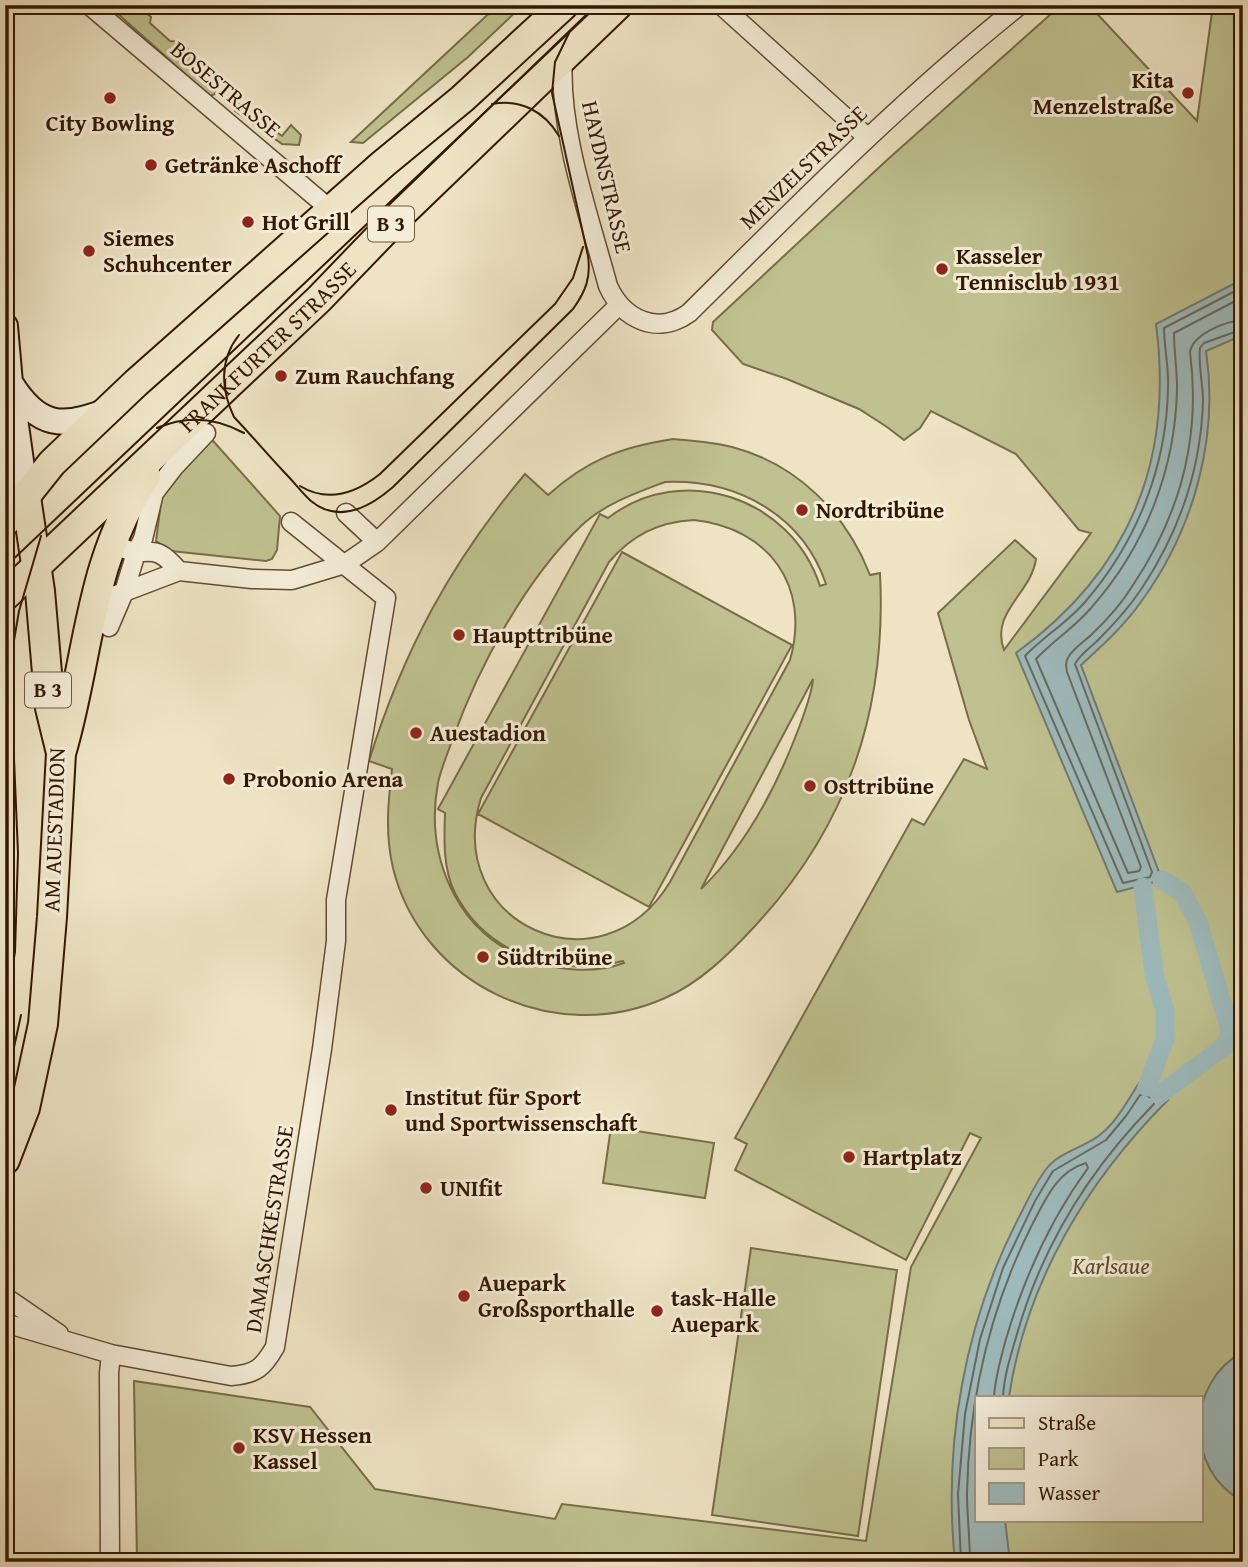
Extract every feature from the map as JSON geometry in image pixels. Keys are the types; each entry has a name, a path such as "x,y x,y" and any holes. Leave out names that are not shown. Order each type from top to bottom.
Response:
{"main road":[{"name":"B 3","path":"26,497 52,463 107,410 331,210 462,99 564,5"},
{"name":"FRANKFURTER STRASSE","path":"5,596 319,299 399,216 618,5"},
{"path":"5,326 26,497 5,522"},
{"path":"10,383 22,402 39,416 51,421 66,424 107,410"},
{"path":"61,753 75,705 88,626 107,553 134,494 166,446"},
{"name":"AM AUESTADION","path":"5,1160 24,1108 43,1024 61,753 50,708 26,497"}],"street":[{"name":"BOSESTRASSE","path":"89,5 331,210"},
{"path":"721,5 867,137"},
{"name":"MENZELSTRASSE","path":"617,307 646,323 664,324 682,318 867,137 1020,5"},
{"name":"HAYDNSTRASSE","path":"563,57 561,84 570,142 608,286 617,307"},
{"path":"103,600 179,571 252,579 292,580 345,564 377,542 617,307"},
{"name":"FRANKFURTER STRASSE","path":"109,627 124,592 128,550 143,539 154,493 206,433"},
{"path":"346,513 377,542"},
{"path":"291,522 345,564"},
{"path":"128,550 153,550 168,559 179,571"},
{"name":"DAMASCHKESTRASSE","path":"7,1324 111,1354 231,1376 248,1375 260,1368 275,1347 307,1153 336,940 336,900 386,598 345,564"},
{"name":"DAMASCHKESTRASSE","path":"5,1297 64,1339"},
{"path":"110,1562 111,1354"}],"green space":[{"path":"108,5 137,5 151,17 150,23 170,41 181,42 219,84 215,94 210,96"},
{"path":"498,5 523,5 468,57 363,143 351,142"},
{"name":"Karlsaue","path":"1061,5 1089,5 1197,121 1213,5 1243,5 1243,1562 137,1562 134,1381 310,1407 375,1489 555,1519 562,1504 866,1541 911,1267 981,1138 970,1133 906,1260 735,1170 747,1144 735,1138 912,819 924,825 964,759 987,769 969,720 938,613 1015,540 1036,559 1027,583 1002,625 1004,650 1091,533 1079,530 1016,454 931,411 920,428 904,440 859,409 743,364 712,330 713,322 887,160"},
{"path":"239,104 282,136 291,125 301,135 299,145 282,144 235,111"},
{"path":"206,433 280,516 277,550 272,559 266,561 171,551 156,541 162,495"},
{"name":"Auestadion","path":"673,439 732,447 778,465 816,494 833,512 860,552 870,575 880,573 880,623 868,718 855,763 815,848 787,888 755,926 713,967 678,992 623,1011 581,1015 539,1010 499,996 463,974 432,945 409,909 390,855 388,806 392,769 369,761 397,682 432,609 474,540 525,474 548,495 577,473 606,457 637,446","holes":["665,482 717,487 741,494 763,506 783,520 801,538 815,559 826,584 820,586 806,555 785,530 760,510 731,497 700,491 668,492 637,501 608,518 600,514 438,809 445,813 445,854 451,884 469,914 486,932 527,957 550,963 574,966 624,963 585,970 545,965 520,956 497,943 478,927 462,907 449,885 436,835 435,809 439,777 476,682 506,625 541,572 590,518 621,500","694,520 721,525 744,535 763,548 778,565 789,585 794,608 795,633 790,660 670,882 640,916 606,935 570,939 535,930 505,910 484,880 475,842 481,798 609,562 637,537 657,527","813,679 800,725 760,813 733,853 701,889"]},
{"path":"622,552 792,645 649,907 478,814"},
{"path":"611,1127 714,1143 705,1198 603,1183"},
{"path":"751,1248 897,1270 858,1536 712,1515"}],"water":[{"path":"1243,279 1243,335 1206,351 1209,416 1205,449 1189,512 1161,571 1136,608 1114,634 1081,665 1162,880 1117,892 1016,653 1055,621 1088,586 1115,549 1135,510 1149,467 1158,422 1160,374 1156,324"},
{"path":"1139,1083 1168,1100 1111,1164 1064,1236 1030,1313 1017,1355 1009,1396 975,1396 975,1522 1005,1522 1010,1562 955,1562 952,1474 955,1430 971,1343 999,1259 1031,1193 1047,1168 1058,1158 1095,1139 1122,1110"},
{"path":"1243,1352 1243,1501 1224,1488 1210,1470 1202,1449 1202,1405 1210,1384 1224,1366"}],"waterway":[{"path":"1159,1095 1226,1045 1230,1030 1198,922 1182,892 1162,880"},
{"path":"1143,887 1154,974 1165,1011 1165,1039 1147,1087"}],"tram line":[{"path":"5,567 598,5"},
{"path":"239,335 228,355 224,375 226,396 234,417 311,501 322,508 343,512 364,506 393,487 573,309 584,290 589,271 588,256 552,93 555,62 570,31"},
{"path":"492,104 513,103 531,109 546,120 559,136"},
{"path":"300,486 321,494 342,494 380,474 555,304 573,278 583,247"},
{"path":"157,428 179,421 201,420 222,424 244,433"},
{"path":"5,1044 14,986 12,969 15,952 18,853 10,664 19,611 41,536"},
{"path":"5,1089 21,1015"}],"place":[{"name":"Kita Menzelstraße","path":"1188,93"},
{"name":"City Bowling","path":"110,98"},
{"name":"Getränke Aschoff","path":"151,165"},
{"name":"Hot Grill","path":"248,222"},
{"name":"Siemes Schuhcenter","path":"89,251"},
{"name":"Kasseler Tennisclub 1931","path":"942,269"},
{"name":"Zum Rauchfang","path":"281,376"},
{"name":"Nordtribüne","path":"802,510"},
{"name":"Haupttribüne","path":"459,635"},
{"name":"Auestadion","path":"416,733"},
{"name":"Probonio Arena","path":"229,779"},
{"name":"Osttribüne","path":"810,786"},
{"name":"Südtribüne","path":"483,957"},
{"name":"Institut für Sport und Sportwissenschaft","path":"391,1110"},
{"name":"Hartplatz","path":"849,1157"},
{"name":"UNIfit","path":"426,1188"},
{"name":"Auepark Großsporthalle","path":"464,1296"},
{"name":"task-Halle Auepark","path":"657,1311"},
{"name":"KSV Hessen Kassel","path":"239,1448"}]}
